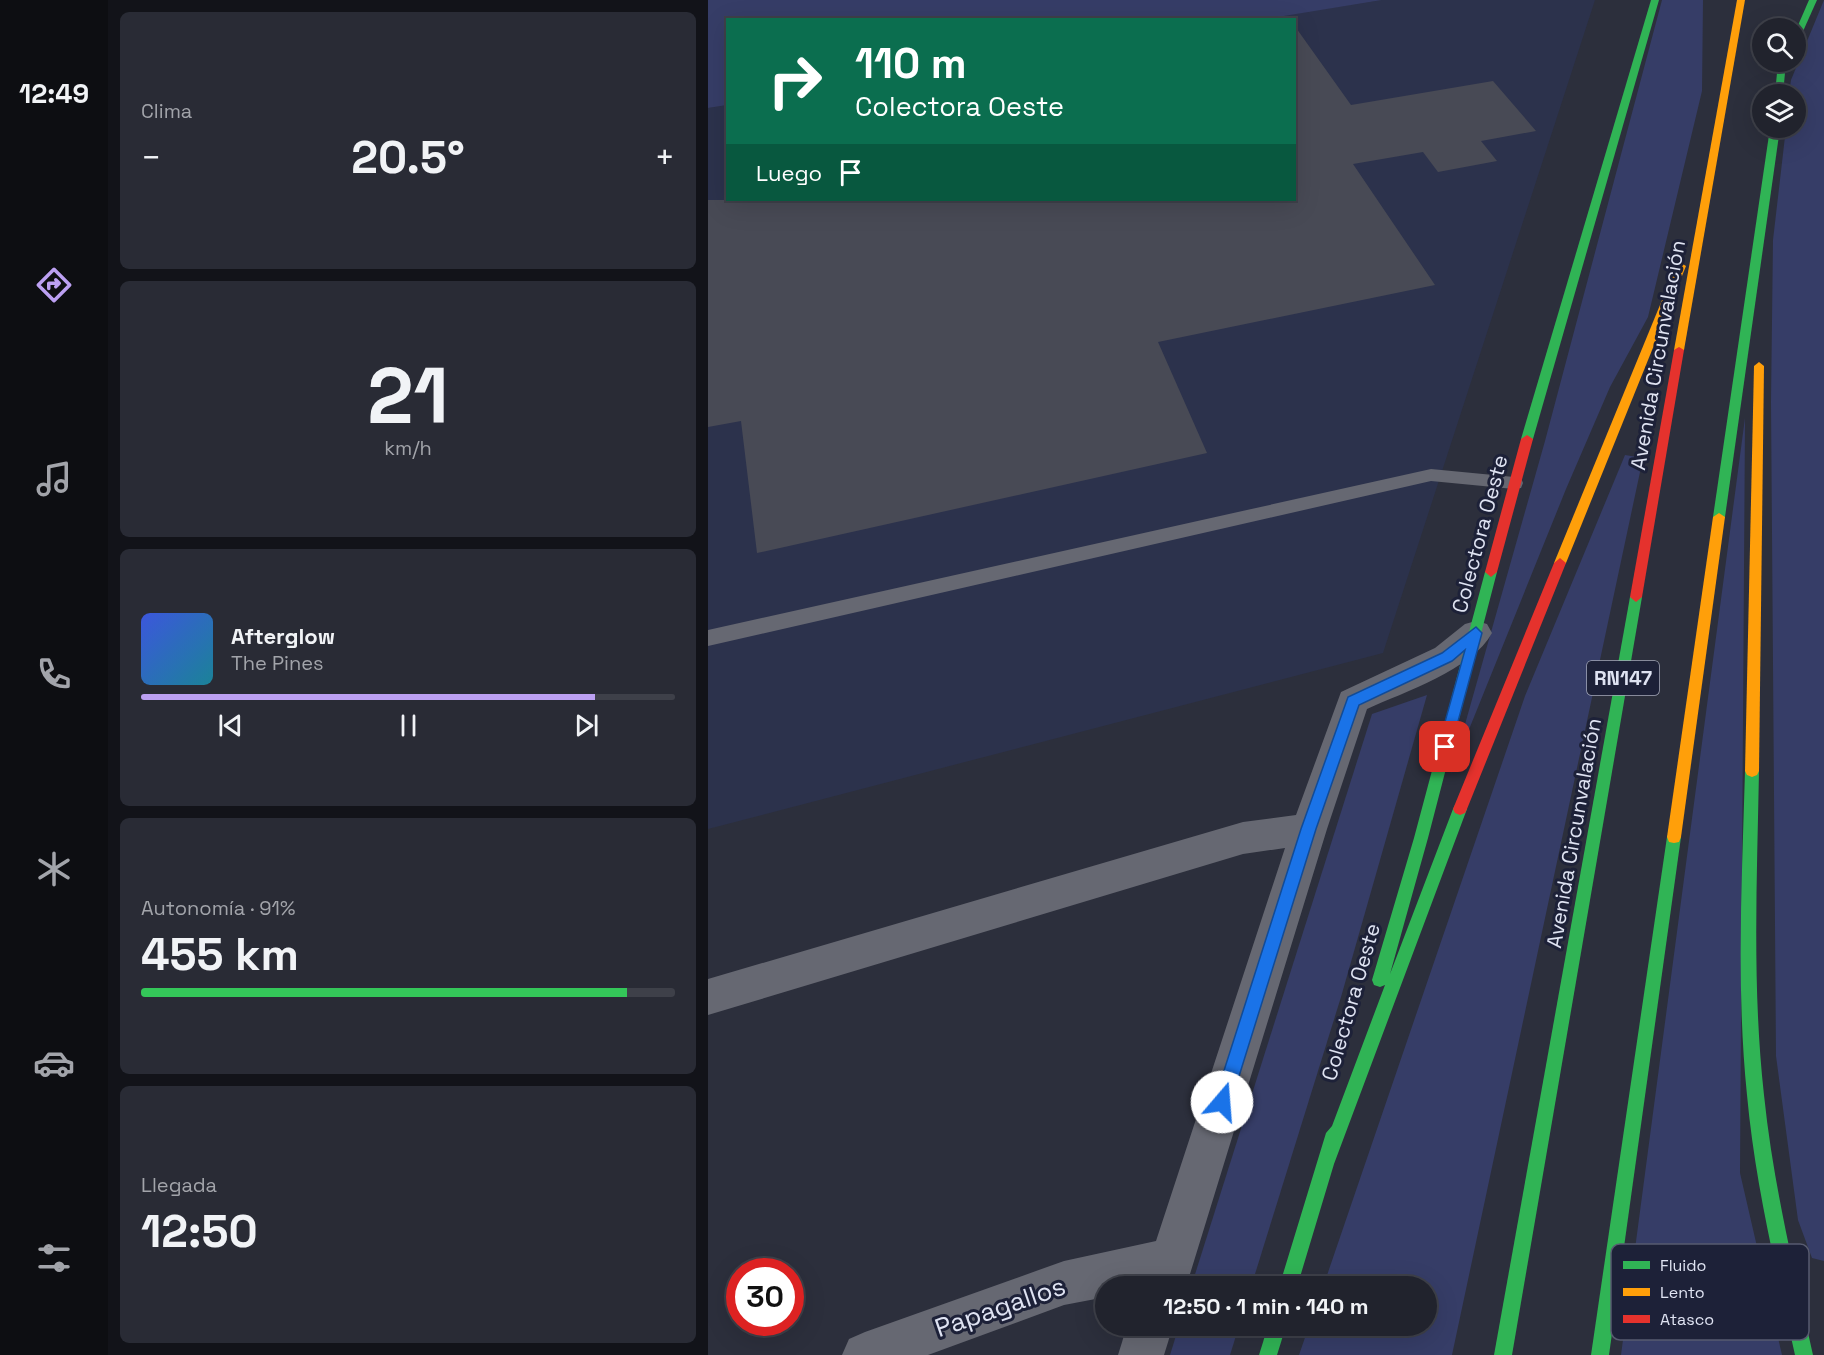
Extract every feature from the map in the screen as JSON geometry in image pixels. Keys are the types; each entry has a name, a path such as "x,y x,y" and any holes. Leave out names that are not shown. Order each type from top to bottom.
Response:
{"main road":[{"name":"Colectora Oeste","path":"1291,1276 1421,838 1514,483 1655,0"},
{"name":"Avenida Circunvalación","path":"1503,1355 1742,0"},
{"path":"1805,18 1813,0"},
{"path":"1723,21 1730,62"},
{"path":"1616,1244 1774,138"},
{"path":"1328,1158 1467,789 1707,203"},
{"path":"1759,236 1748,981 1750,1038 1767,1189 1779,1244"},
{"path":"1600,1355 1611,1278"},
{"path":"1268,1355 1273,1336"},
{"path":"1801,1340 1804,1355"}],"street":[{"path":"1168,1274 1309,829 1353,701 1447,657 1476,633"},
{"path":"708,997 1243,837 1309,829"},
{"name":"Papagallos","path":"865,1355 1064,1283 1168,1274"},
{"path":"1141,1355 1147,1336"}],"lane":[{"path":"708,638 1431,475 1514,483"}],"shaded area":[{"path":"708,0 1382,0 1272,18 726,18 726,105 708,108"},
{"path":"1382,0 1595,0 1383,653 708,829 708,108 726,105 726,201 1296,201 1296,18 1266,18"},
{"path":"1662,0 1703,0 1702,91 1648,317 1610,387 1566,489 1451,774 1545,441"},
{"path":"1824,0 1824,1261 1812,1258 1809,1244 1807,1244 1798,1220 1776,1056 1771,402 1773,240 1785,138 1806,138 1806,84 1790,84 1794,72 1806,72 1806,44"},
{"path":"1745,418 1740,1173 1756,1244 1636,1244"},
{"path":"1625,455 1643,458 1452,1355 1299,1355 1306,1336 1437,1336 1437,1276 1327,1276 1525,696"},
{"path":"1427,695 1341,997 1254,1276 1194,1276 1372,714"},
{"path":"1176,1336 1236,1336 1230,1355 1170,1355"},
{"path":"1623,1340 1779,1340 1782,1355 1621,1355"}],"building":[{"path":"1296,28 1351,105 1493,81 1536,131 1481,141 1497,161 1438,172 1423,152 1353,164 1435,285 1158,342 1207,453 757,553 741,421 708,427 708,200 1296,201"}],"traffic: fast":[{"path":"1527,439 1655,0"},
{"path":"1805,18 1813,0"},
{"path":"1780,84 1781,72"},
{"path":"1719,517 1774,138"},
{"path":"1380,980 1421,838 1491,572"},
{"path":"1503,1355 1636,597"},
{"path":"1752,771 1749,914 1752,1058 1760,1133 1780,1244"},
{"path":"1328,1158 1460,809"},
{"path":"1616,1244 1674,837"},
{"path":"1291,1276 1335,1133"},
{"path":"1600,1355 1611,1278"},
{"path":"1268,1355 1274,1336"},
{"path":"1801,1340 1804,1355"}],"traffic: slow":[{"path":"1679,350 1741,0"},
{"path":"1560,563 1681,266"},
{"path":"1752,771 1759,366"},
{"path":"1674,837 1719,517"}],"traffic: jam":[{"path":"1636,597 1679,350"},
{"path":"1491,572 1527,439"},
{"path":"1460,809 1560,563"}],"route":[{"path":"1222,1102 1309,829 1353,701 1447,657 1476,633 1445,747"}]}
